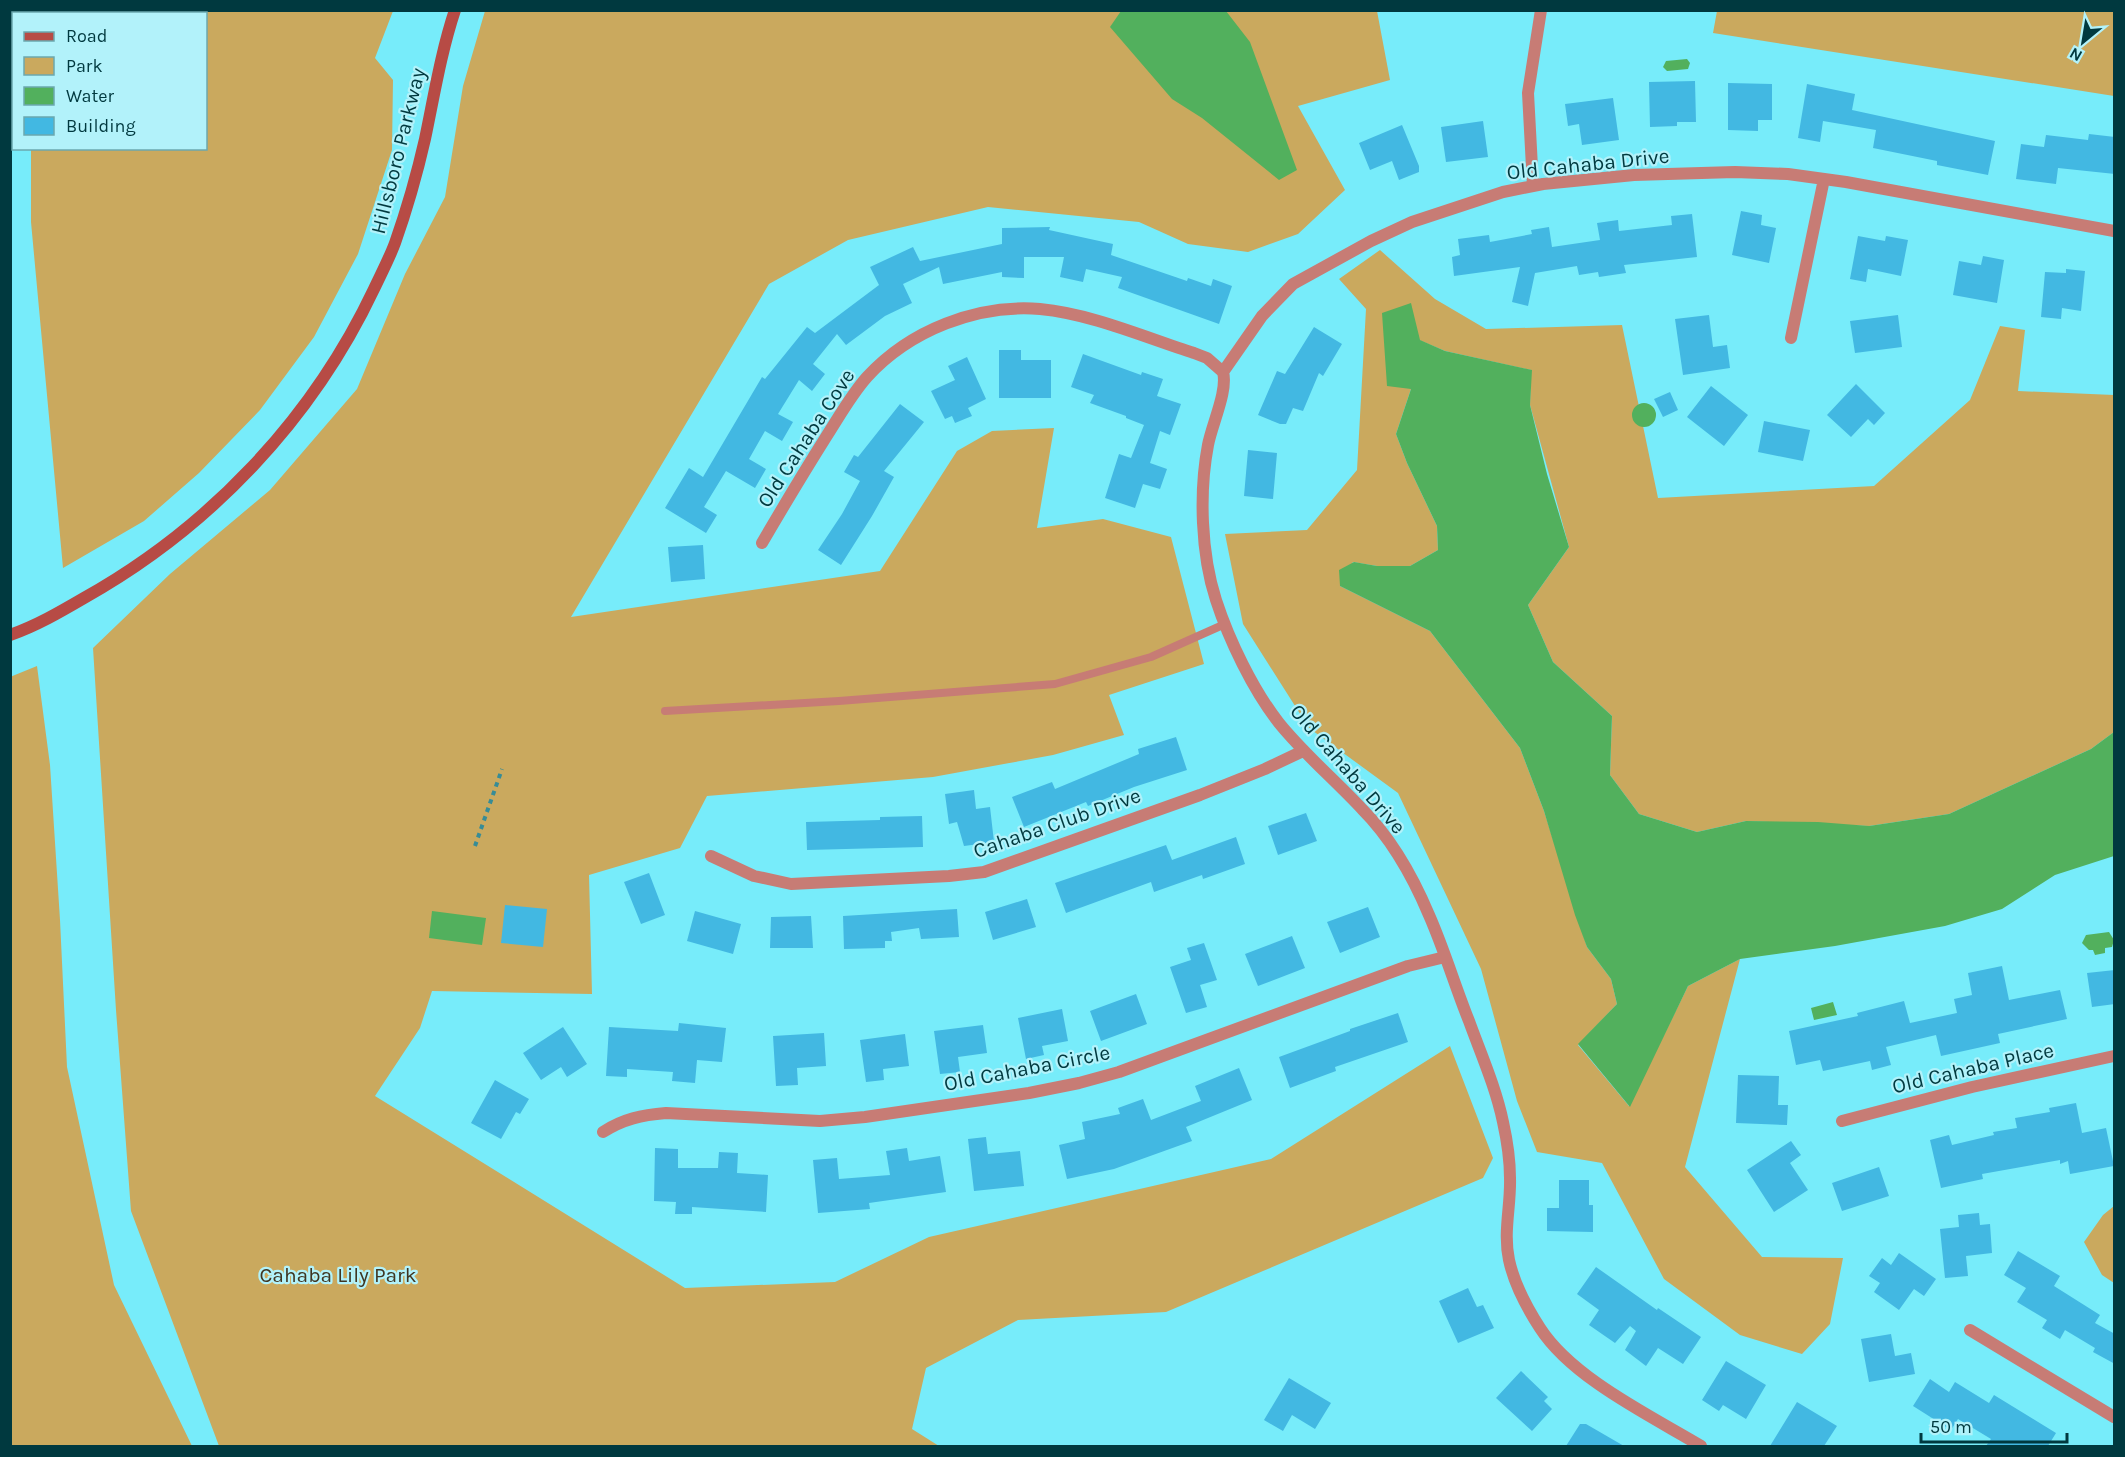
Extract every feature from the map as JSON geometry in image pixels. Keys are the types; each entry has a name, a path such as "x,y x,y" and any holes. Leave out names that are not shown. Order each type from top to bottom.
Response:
{"street":[{"name":"Hillsboro Parkway","path":"10,635 52,616 109,584 167,545 220,500 265,453 331,369 360,318 394,245 417,169 442,53 455,10"},
{"path":"1533,186 1528,93 1541,10"},
{"name":"Old Cahaba Drive","path":"1701,1446 1586,1375 1542,1332 1529,1309 1509,1259 1506,1218 1510,1180 1503,1119 1429,915 1410,877 1389,843 1364,810 1303,751 1276,720 1249,675 1216,600 1207,567 1203,531 1206,457 1211,429 1225,381 1223,372 1263,316 1293,284 1371,241 1412,222 1503,192 1533,186 1634,175 1735,172 1788,174 2115,231"},
{"path":"1791,338 1824,179"},
{"name":"Old Cahaba Cove","path":"762,543 848,401 867,378 883,362 910,342 959,318 1004,310 1040,309 1080,316 1194,352 1207,358 1223,372"},
{"name":"Cahaba Club Drive","path":"711,856 754,876 791,884 984,872 1200,795 1303,751"},
{"name":"Old Cahaba Circle","path":"603,1132 627,1119 642,1115 666,1113 820,1121 865,1117 1029,1093 1079,1083 1119,1072 1408,966 1445,957"},
{"name":"Old Cahaba Place","path":"1842,1121 1972,1086 2115,1056"},
{"path":"1970,1330 2115,1417"}],"lane":[{"path":"665,711 1055,684 1151,657 1225,624"}],"path":[{"path":"475,846 502,769"}],"green space":[{"path":"393,11 375,58 393,80 392,150 358,254 314,337 260,410 199,473 144,521 63,568 31,222 31,150 207,150 207,12 30,12"},
{"name":"Cahaba Lily Park","path":"485,11 1377,11 1390,80 1298,106 1345,190 1298,234 1248,252 1188,244 1139,222 988,207 848,240 769,284 571,617 880,571 957,451 992,431 1054,428 1037,528 1103,519 1171,537 1204,664 1109,695 1124,735 1053,755 933,777 707,796 680,848 589,875 592,994 432,991 420,1028 375,1096 685,1288 835,1282 929,1237 1271,1159 1450,1046 1493,1158 1483,1178 1166,1312 1018,1320 926,1368 912,1429 939,1446 219,1446 131,1211 93,648 170,574 270,490 357,389 405,274 445,197 463,86"},
{"path":"1717,11 2114,11 2114,96 1713,33"},
{"path":"1380,250 1435,299 1486,329 1622,325 1658,498 1874,486 1970,400 2000,326 2025,330 2018,391 2114,395 2114,732 2091,749 1949,814 1869,826 1746,821 1697,832 1639,814 1610,775 1612,716 1553,662 1528,605 1569,547 1530,405 1531,370 1445,351 1419,340 1411,389 1396,434 1437,526 1438,550 1410,566 1377,566 1353,562 1340,586 1430,631 1520,748 1544,811 1587,947 1611,979 1617,1004 1578,1045 1629,1106 1688,986 1740,959 1685,1167 1762,1257 1843,1258 1830,1324 1802,1354 1740,1335 1664,1279 1602,1163 1537,1152 1517,1101 1481,969 1398,793 1309,728 1243,624 1225,534 1307,530 1357,470 1366,309 1339,279"},
{"path":"37,666 50,765 67,1067 114,1285 192,1446 11,1446 10,677"},
{"path":"2114,1206 2114,1283 2102,1275 2084,1242 2103,1215"}],"water":[{"path":"1121,11 1226,11 1250,42 1297,170 1279,180 1202,118 1172,99 1110,27"},
{"path":"1687,59 1690,63 1688,69 1667,71 1663,67 1666,61"},
{"path":"1411,303 1420,340 1445,351 1532,370 1530,405 1547,474 1569,547 1528,605 1553,662 1612,716 1610,775 1639,814 1697,832 1746,821 1818,822 1869,826 1949,814 2091,749 2114,732 2114,856 2055,875 2002,909 1945,926 1835,946 1740,959 1688,986 1630,1107 1578,1044 1617,1004 1611,979 1587,947 1544,811 1520,748 1430,631 1340,586 1339,570 1354,562 1377,566 1410,566 1438,550 1437,526 1396,434 1411,389 1387,386 1382,313"},
{"path":"1644,403 1653,406 1656,415 1653,424 1644,427 1635,424 1632,415 1635,406"},
{"path":"432,911 486,918 482,945 429,938"},
{"path":"2109,932 2114,940 2112,947 2105,948 2105,953 2095,955 2093,950 2089,950 2082,943 2086,935"},
{"path":"1833,1002 1837,1015 1814,1020 1811,1008"}],"building":[{"path":"1695,81 1696,122 1677,122 1677,126 1650,127 1649,82"},
{"path":"1728,83 1772,84 1772,120 1758,120 1758,131 1728,130"},
{"path":"1807,84 1855,94 1852,110 1995,141 1988,175 1937,165 1937,161 1873,148 1876,130 1823,121 1820,142 1798,138"},
{"path":"1613,98 1619,140 1582,145 1579,124 1568,126 1565,104"},
{"path":"1483,121 1488,157 1446,162 1441,127"},
{"path":"1402,125 1419,166 1419,172 1399,180 1392,161 1370,170 1359,143"},
{"path":"2089,134 2115,137 2115,174 2058,168 2056,184 2016,179 2021,144 2044,147 2046,135 2088,140"},
{"path":"1741,211 1762,215 1761,225 1776,228 1769,263 1732,255"},
{"path":"1692,214 1697,257 1624,265 1626,273 1599,277 1598,272 1579,275 1577,266 1535,273 1528,306 1512,302 1520,267 1454,276 1452,257 1460,255 1458,239 1489,235 1490,242 1532,234 1531,230 1549,227 1552,247 1600,240 1597,223 1618,220 1619,231 1672,225 1671,216"},
{"path":"1050,227 1049,230 1113,244 1111,255 1187,281 1188,278 1211,286 1213,279 1232,286 1219,324 1118,288 1122,277 1086,269 1083,282 1060,277 1064,257 1024,257 1024,278 1002,277 1002,272 943,284 939,267 903,284 912,303 885,316 846,345 837,334 813,364 825,374 812,391 799,380 778,414 793,422 782,441 765,431 749,459 766,469 755,488 726,471 704,507 717,515 706,533 665,508 689,468 703,477 762,377 765,379 807,327 815,333 879,285 870,267 913,247 920,261 1002,244 1002,228"},
{"path":"1858,236 1885,241 1886,236 1908,240 1901,276 1868,269 1866,282 1850,279"},
{"path":"1983,256 2004,260 1997,303 1953,295 1959,261 1981,265"},
{"path":"2066,269 2085,271 2081,311 2062,308 2061,319 2041,317 2045,272 2066,273"},
{"path":"1709,315 1713,347 1727,345 1730,368 1683,375 1675,319"},
{"path":"1898,315 1902,347 1855,353 1850,321"},
{"path":"1314,327 1342,344 1323,376 1319,373 1303,411 1293,408 1286,424 1280,424 1258,415 1277,371 1285,374"},
{"path":"999,350 1021,350 1021,360 1051,360 1051,398 999,398"},
{"path":"1083,354 1141,375 1142,372 1163,379 1157,396 1181,404 1170,435 1160,431 1150,463 1167,469 1160,489 1143,484 1135,508 1105,498 1119,454 1131,458 1144,425 1090,403 1094,395 1071,387"},
{"path":"967,357 986,399 968,408 972,416 955,423 952,416 945,419 931,391 955,380 948,366"},
{"path":"1856,384 1885,413 1874,425 1868,419 1851,437 1827,415"},
{"path":"1711,386 1748,415 1724,446 1687,417"},
{"path":"1670,392 1678,410 1663,417 1654,399"},
{"path":"900,404 924,422 884,471 894,477 841,565 818,550 860,481 844,472 854,455 858,457"},
{"path":"1764,421 1810,430 1803,461 1758,452"},
{"path":"1248,450 1277,453 1273,499 1244,496"},
{"path":"703,545 705,579 671,582 668,547"},
{"path":"1176,737 1187,770 1134,787 1088,806 1086,802 1024,827 1012,797 1052,782 1055,789 1139,754 1138,749"},
{"path":"974,790 976,809 990,807 994,842 964,846 957,822 949,824 945,794"},
{"path":"1306,813 1317,841 1278,855 1268,826"},
{"path":"922,816 923,847 807,850 806,822 880,820 880,817"},
{"path":"1236,837 1245,864 1203,879 1202,875 1154,892 1151,882 1066,913 1055,883 1166,845 1172,860"},
{"path":"649,873 665,915 641,924 624,882"},
{"path":"1027,899 1036,927 993,940 985,912"},
{"path":"505,905 547,909 543,947 501,943"},
{"path":"1368,907 1380,937 1340,953 1327,922"},
{"path":"957,909 959,937 921,939 919,928 891,932 892,941 885,941 885,948 844,949 843,916"},
{"path":"695,911 741,924 733,954 687,941"},
{"path":"811,916 813,948 770,948 771,917"},
{"path":"1292,936 1305,968 1258,986 1245,954"},
{"path":"1204,943 1217,980 1200,985 1207,1007 1186,1013 1170,967 1191,960 1187,948"},
{"path":"2002,966 2009,1000 2060,990 2067,1019 1998,1034 2000,1043 1941,1056 1936,1035 1886,1047 1891,1065 1872,1070 1870,1061 1823,1071 1820,1060 1796,1065 1789,1031 1858,1016 1857,1013 1904,1001 1910,1023 1957,1013 1954,999 1972,995 1968,973"},
{"path":"2115,970 2115,1004 2092,1007 2087,973"},
{"path":"1136,994 1147,1024 1101,1041 1090,1011"},
{"path":"1062,1009 1068,1041 1042,1046 1044,1055 1026,1059 1018,1018"},
{"path":"1398,1013 1408,1042 1335,1067 1336,1071 1290,1088 1279,1057"},
{"path":"679,1023 726,1028 722,1062 697,1060 695,1083 672,1081 673,1072 627,1069 627,1077 606,1076 609,1027 678,1031"},
{"path":"983,1025 987,1053 958,1057 960,1072 940,1074 934,1031"},
{"path":"563,1027 587,1064 567,1077 561,1067 541,1080 523,1053"},
{"path":"824,1033 826,1066 797,1068 798,1085 776,1086 773,1036"},
{"path":"905,1034 909,1066 883,1069 884,1080 866,1082 860,1040"},
{"path":"1239,1068 1252,1100 1186,1127 1192,1141 1114,1169 1067,1179 1059,1145 1085,1139 1082,1122 1120,1114 1118,1108 1143,1099 1151,1120 1201,1101 1195,1086"},
{"path":"1738,1075 1779,1076 1778,1105 1788,1105 1787,1125 1736,1123"},
{"path":"495,1080 529,1099 520,1114 516,1112 501,1139 471,1123"},
{"path":"2076,1103 2082,1133 2106,1128 2114,1166 2070,1174 2068,1161 2060,1164 2060,1160 1982,1174 1983,1179 1941,1188 1930,1140 1949,1135 1952,1145 1994,1135 1993,1132 2017,1128 2015,1118 2050,1112 2049,1108"},
{"path":"986,1137 988,1154 1020,1151 1024,1186 974,1191 968,1139"},
{"path":"1791,1141 1801,1155 1790,1163 1808,1190 1774,1212 1747,1170"},
{"path":"655,1148 678,1149 678,1168 718,1168 719,1152 738,1153 737,1173 768,1175 766,1212 692,1207 692,1214 675,1214 676,1202 654,1201"},
{"path":"907,1148 909,1161 940,1156 946,1192 869,1203 870,1209 818,1213 813,1160 837,1158 839,1179 890,1175 886,1151"},
{"path":"1879,1167 1889,1196 1842,1211 1832,1183"},
{"path":"1559,1180 1589,1180 1589,1205 1593,1205 1593,1232 1547,1231 1547,1208 1559,1208"},
{"path":"1979,1213 1980,1225 1990,1224 1992,1253 1966,1256 1968,1276 1945,1278 1940,1229 1959,1227 1958,1215"},
{"path":"2018,1251 2060,1276 2054,1286 2100,1315 2095,1323 2115,1334 2115,1364 2093,1352 2095,1348 2065,1330 2060,1339 2042,1328 2047,1320 2017,1302 2026,1288 2004,1275"},
{"path":"1899,1253 1936,1279 1924,1296 1914,1289 1899,1310 1874,1292 1880,1283 1869,1276 1882,1258 1891,1265"},
{"path":"1596,1267 1657,1310 1658,1308 1701,1337 1683,1364 1658,1348 1646,1366 1625,1350 1636,1331 1630,1326 1615,1343 1589,1325 1599,1310 1577,1294"},
{"path":"1468,1288 1477,1307 1483,1305 1494,1328 1458,1343 1439,1301"},
{"path":"1891,1334 1895,1356 1911,1353 1915,1374 1869,1382 1861,1339"},
{"path":"1726,1361 1766,1385 1746,1419 1723,1405 1719,1411 1702,1400"},
{"path":"1521,1371 1548,1397 1544,1401 1552,1409 1532,1431 1496,1398"},
{"path":"1289,1378 1331,1403 1315,1429 1292,1415 1283,1431 1264,1420"},
{"path":"1930,1379 1949,1392 1955,1382 1989,1403 1994,1395 2056,1433 2048,1446 1986,1446 1991,1439 1958,1419 1951,1430 1913,1406"},
{"path":"1797,1402 1837,1426 1824,1446 1770,1446"},
{"path":"1580,1424 1586,1424 1624,1446 1566,1446"}]}
